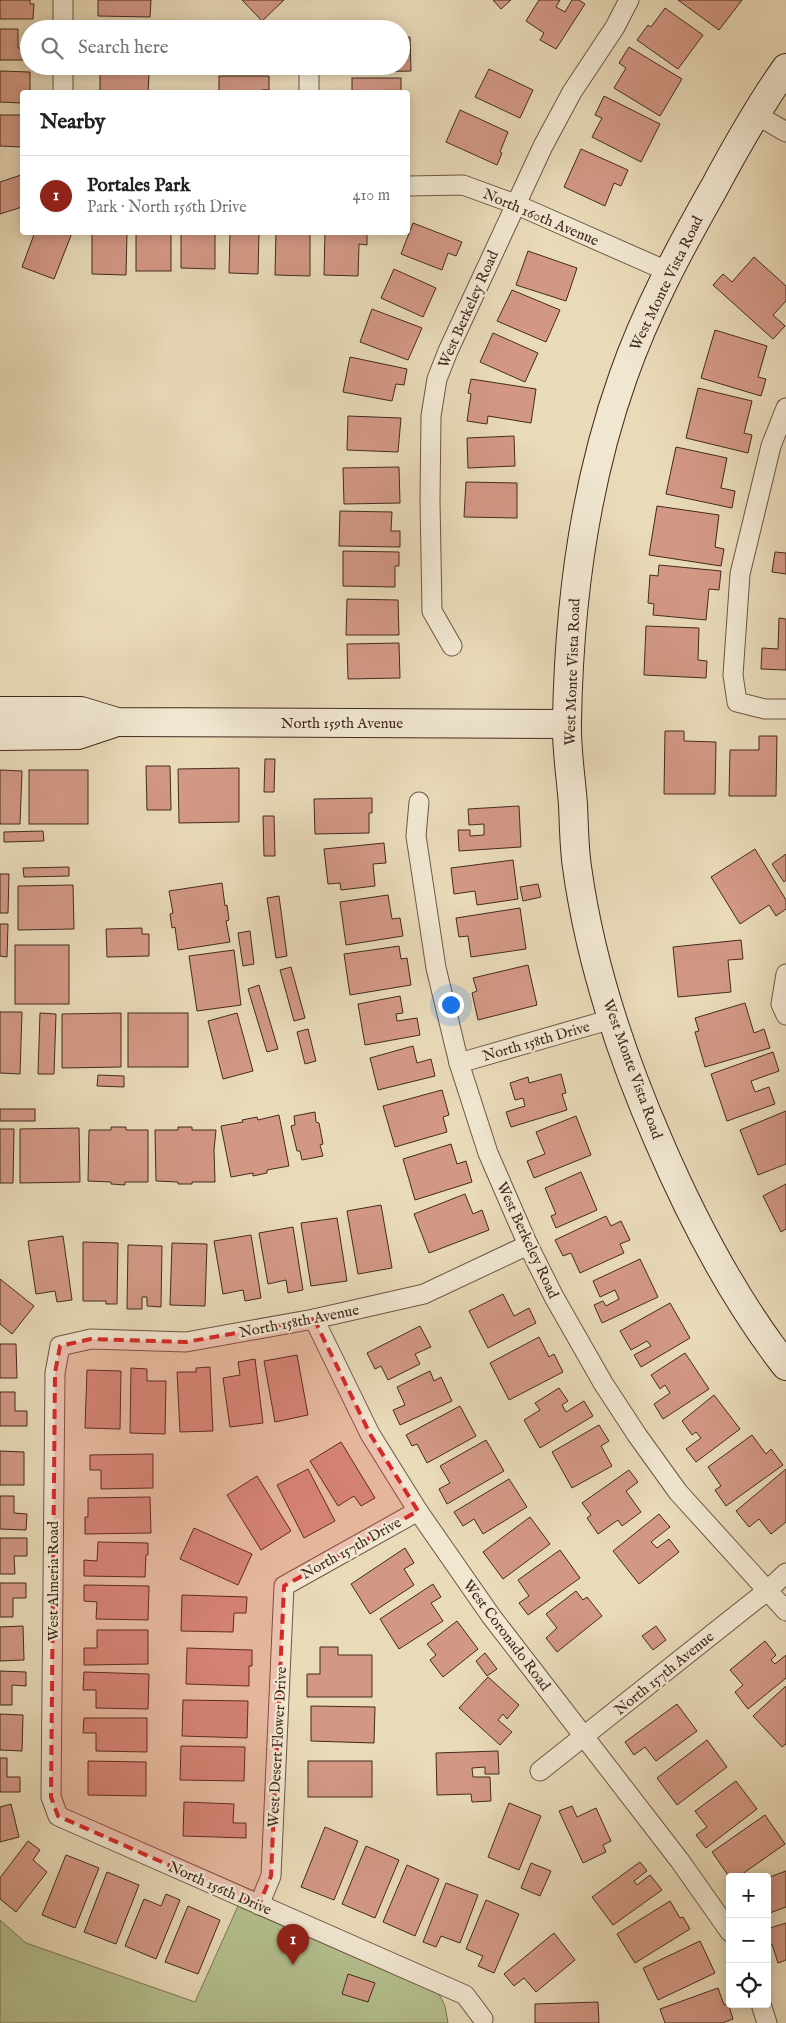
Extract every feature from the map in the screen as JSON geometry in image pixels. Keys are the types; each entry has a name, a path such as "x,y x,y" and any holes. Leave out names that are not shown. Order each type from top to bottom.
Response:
{"street":[{"path":"63,0 63,20"},
{"name":"West Berkeley Road","path":"452,646 432,611 431,416 438,379 448,351 543,146 572,92 615,27 629,0"},
{"name":"West Monte Vista Road","path":"786,68 778,95 755,114 690,230 641,330 623,378 608,425 588,508 576,579 567,724 577,867 588,927 612,1019 645,1110 683,1198 725,1276 770,1346 786,1366"},
{"path":"63,75 63,90"},
{"path":"309,75 309,90"},
{"path":"755,114 786,132"},
{"name":"North 160th Avenue","path":"410,186 463,185 515,204 669,272"},
{"path":"786,408 771,446 740,574 733,675 737,702 765,709 786,709"},
{"name":"North 159th Avenue","path":"0,711 81,711 117,722 567,724"},
{"name":"North 159th Avenue","path":"0,736 78,735 117,722"},
{"name":"West Berkeley Road","path":"418,802 416,836 434,958 459,1063 488,1153 528,1245 554,1297 603,1383 637,1435 678,1492 786,1611"},
{"path":"786,974 782,1004 786,1015"},
{"name":"North 158th Drive","path":"459,1063 612,1019"},
{"name":"North 158th Avenue","path":"60,1346 90,1339 186,1342 314,1319 424,1294 528,1245"},
{"name":"West Coronado Road","path":"314,1319 370,1434 418,1511 491,1616 680,1861 726,1926"},
{"name":"West Almeria Road","path":"58,1816 51,1797 51,1787 54,1373 60,1346"},
{"name":"North 157th Drive","path":"284,1586 418,1511"},
{"name":"North 157th Avenue","path":"540,1771 768,1590 786,1573"},
{"name":"West Desert Flower Drive","path":"260,1905 271,1876 284,1586"},
{"name":"North 156th Drive","path":"58,1816 465,1995 483,2019"},
{"path":"762,2008 767,2023"}],"highlighted area":[{"path":"314,1319 370,1434 418,1511 284,1586 271,1876 259,1905 58,1816 51,1797 55,1373 60,1346 91,1339 186,1342"}],"green space":[{"path":"238,1906 439,1994 445,2006 448,2023 0,2023 0,1920 26,1943 195,2002"}],"building":[{"path":"0,0 30,0 30,4 34,4 33,19 0,19"},
{"path":"98,0 151,0 150,17 98,16"},
{"path":"242,0 284,0 263,20"},
{"path":"493,0 511,0 501,9"},
{"path":"539,0 560,0 556,7 565,12 572,0 579,0 585,4 556,49 540,40 544,33 526,21"},
{"path":"678,0 742,0 719,30"},
{"path":"665,8 703,35 678,69 637,40 648,25 651,27"},
{"path":"0,29 18,29 20,60 0,60"},
{"path":"410,37 411,71 410,71"},
{"path":"629,47 682,79 660,116 614,88 626,68 619,63"},
{"path":"489,69 533,90 520,118 475,97"},
{"path":"0,71 20,72 20,75 30,75 30,90 20,90 20,103 0,102"},
{"path":"100,75 149,75 148,90 100,90"},
{"path":"219,76 269,76 269,90 219,90"},
{"path":"352,78 401,78 401,90 352,90"},
{"path":"604,96 660,124 641,162 592,137 602,118 595,115"},
{"path":"460,110 508,132 497,165 446,142"},
{"path":"0,115 20,115 20,147 0,146"},
{"path":"581,149 628,170 621,186 614,183 605,206 564,187"},
{"path":"20,175 20,208 0,214 0,182"},
{"path":"413,223 462,242 456,256 448,253 442,270 401,254 410,235"},
{"path":"34,235 71,235 54,279 22,267"},
{"path":"92,235 127,235 126,275 92,274"},
{"path":"136,235 171,235 171,271 136,271"},
{"path":"181,235 215,235 215,269 181,268"},
{"path":"230,235 259,235 258,274 229,273"},
{"path":"276,235 310,235 310,276 275,275"},
{"path":"325,235 367,235 367,245 359,244 358,276 324,275"},
{"path":"528,251 577,268 566,301 516,285"},
{"path":"754,257 786,286 786,301 773,315 785,326 773,339 713,285 723,274 732,282"},
{"path":"394,269 436,288 423,317 381,298"},
{"path":"512,290 560,310 546,342 497,321"},
{"path":"372,309 422,328 408,360 360,342"},
{"path":"715,330 767,346 758,377 766,379 761,396 701,378"},
{"path":"493,333 538,353 525,382 480,362"},
{"path":"350,357 407,369 404,385 396,384 392,401 343,392"},
{"path":"471,379 536,389 531,423 488,416 487,424 467,421 471,394 468,393"},
{"path":"698,388 752,401 744,433 752,435 748,453 686,438"},
{"path":"348,416 401,418 398,452 347,450"},
{"path":"514,436 515,466 468,468 467,438"},
{"path":"676,447 727,458 721,488 735,491 732,508 666,494"},
{"path":"399,467 400,503 344,504 343,468"},
{"path":"466,482 517,483 517,518 464,517"},
{"path":"657,506 719,515 715,547 724,549 721,566 649,555"},
{"path":"340,511 392,512 391,531 400,531 400,547 339,546"},
{"path":"343,551 399,552 399,566 395,566 395,587 343,586"},
{"path":"775,552 786,553 786,574 772,572"},
{"path":"659,565 721,571 719,590 709,589 706,620 653,615 654,604 648,603 650,575 658,576"},
{"path":"347,599 398,600 399,635 346,635"},
{"path":"779,618 786,619 786,670 761,669 762,648 778,649"},
{"path":"646,626 699,628 698,660 707,661 706,678 644,675"},
{"path":"399,643 400,678 348,679 347,644"},
{"path":"665,731 684,731 684,741 716,742 715,794 664,794"},
{"path":"759,736 777,736 776,796 729,796 730,750 759,750"},
{"path":"265,759 275,759 274,792 264,792"},
{"path":"146,766 170,766 171,810 147,810"},
{"path":"239,768 239,822 179,823 178,769"},
{"path":"0,770 22,771 20,824 0,824"},
{"path":"29,770 88,770 88,824 29,824"},
{"path":"372,798 372,813 369,813 369,833 315,834 314,799"},
{"path":"519,806 521,847 459,851 458,830 470,830 470,836 484,835 484,824 469,825 468,809"},
{"path":"263,816 274,816 275,856 264,856"},
{"path":"43,831 44,841 4,842 4,832"},
{"path":"384,843 386,863 373,864 375,886 341,890 340,883 328,884 324,849"},
{"path":"755,849 786,900 786,909 776,916 769,905 740,924 711,877"},
{"path":"786,854 786,880 784,882 772,864"},
{"path":"513,860 518,899 477,905 475,891 454,894 451,868"},
{"path":"69,867 69,876 24,877 23,868"},
{"path":"0,874 9,874 8,913 0,913"},
{"path":"222,883 225,906 227,905 229,920 226,921 230,942 178,950 175,927 172,928 170,914 173,913 169,891"},
{"path":"538,884 541,897 523,901 520,887"},
{"path":"73,885 74,929 18,930 18,886"},
{"path":"388,895 392,919 400,918 403,936 346,945 340,902"},
{"path":"279,896 287,956 276,958 267,898"},
{"path":"520,908 526,949 471,957 468,936 459,937 456,918"},
{"path":"0,924 8,924 7,957 0,956"},
{"path":"142,928 142,934 149,934 149,956 107,957 106,929"},
{"path":"250,931 254,964 243,966 238,933"},
{"path":"741,940 743,959 728,960 731,992 678,997 673,947"},
{"path":"15,945 69,945 69,1004 15,1004"},
{"path":"399,946 401,959 407,958 411,985 350,995 344,954"},
{"path":"234,950 241,1005 197,1011 189,956"},
{"path":"528,965 537,1005 478,1020 472,993 477,991 473,978"},
{"path":"291,967 305,1018 294,1021 280,970"},
{"path":"259,985 278,1049 267,1052 248,989"},
{"path":"400,996 403,1013 396,1014 397,1021 417,1018 420,1035 365,1045 358,1004"},
{"path":"745,1003 754,1033 764,1029 770,1048 705,1067 695,1032 699,1031 695,1018"},
{"path":"0,1012 22,1012 20,1074 0,1073"},
{"path":"40,1013 56,1014 54,1074 38,1074"},
{"path":"121,1013 121,1067 62,1068 62,1014"},
{"path":"128,1013 188,1013 188,1067 128,1067"},
{"path":"237,1013 253,1071 223,1079 208,1021"},
{"path":"308,1029 316,1061 305,1064 297,1032"},
{"path":"413,1046 417,1063 431,1059 435,1076 378,1090 370,1058"},
{"path":"773,1052 779,1071 751,1081 755,1092 769,1087 775,1104 727,1121 711,1074"},
{"path":"561,1074 566,1093 562,1094 567,1110 511,1127 506,1112 525,1106 523,1098 515,1100 510,1083 528,1077 529,1083"},
{"path":"98,1075 124,1076 124,1087 97,1086"},
{"path":"442,1090 449,1115 443,1117 447,1132 395,1147 383,1106"},
{"path":"0,1109 35,1109 35,1121 0,1121"},
{"path":"786,1111 786,1164 758,1175 740,1130"},
{"path":"315,1112 323,1144 320,1145 323,1156 302,1160 300,1151 297,1151 291,1126 295,1125 294,1116"},
{"path":"279,1115 289,1166 267,1170 267,1173 253,1176 253,1173 231,1177 221,1126 257,1117 258,1120"},
{"path":"576,1116 591,1155 534,1178 527,1161 545,1154 536,1132"},
{"path":"111,1127 126,1127 126,1130 148,1130 148,1182 125,1182 125,1185 88,1181 89,1130 111,1130"},
{"path":"178,1127 192,1127 192,1130 216,1130 214,1150 215,1182 178,1184 178,1182 156,1181 155,1130 178,1130"},
{"path":"79,1128 80,1182 20,1183 20,1129"},
{"path":"0,1129 14,1129 13,1183 0,1183"},
{"path":"451,1144 457,1164 466,1161 472,1182 415,1200 403,1159"},
{"path":"581,1172 597,1210 556,1228 551,1216 556,1214 545,1188"},
{"path":"786,1184 786,1229 781,1232 763,1196"},
{"path":"465,1194 473,1214 482,1210 489,1230 429,1253 414,1214"},
{"path":"381,1205 392,1268 358,1274 347,1211"},
{"path":"606,1216 611,1226 621,1221 630,1240 620,1244 624,1253 580,1273 571,1253 563,1256 555,1240"},
{"path":"337,1218 347,1281 311,1286 301,1223"},
{"path":"293,1227 303,1290 288,1293 286,1280 268,1284 259,1233"},
{"path":"251,1235 261,1298 245,1301 243,1290 223,1294 214,1241"},
{"path":"63,1236 72,1300 57,1302 55,1291 36,1294 28,1241"},
{"path":"83,1242 118,1243 117,1304 106,1304 106,1301 83,1301"},
{"path":"172,1243 207,1244 205,1306 170,1305"},
{"path":"128,1245 162,1246 161,1307 147,1306 147,1297 142,1297 142,1309 127,1309"},
{"path":"640,1259 658,1297 602,1323 594,1305 603,1301 606,1306 619,1299 615,1290 600,1297 593,1281"},
{"path":"0,1279 34,1306 12,1334 0,1324"},
{"path":"503,1294 514,1316 529,1308 536,1323 488,1348 469,1311"},
{"path":"670,1303 690,1338 641,1367 634,1355 651,1346 647,1341 631,1350 620,1331"},
{"path":"420,1326 431,1347 415,1354 420,1364 388,1380 381,1366 375,1369 367,1353"},
{"path":"539,1337 549,1357 554,1354 563,1372 509,1400 490,1363"},
{"path":"0,1344 16,1344 17,1378 0,1378"},
{"path":"685,1353 709,1389 663,1419 654,1404 670,1393 665,1385 660,1389 651,1375"},
{"path":"297,1355 308,1415 275,1422 264,1361"},
{"path":"255,1359 263,1423 230,1427 223,1378 240,1375 238,1362"},
{"path":"210,1367 213,1431 180,1432 177,1372 196,1372 196,1368"},
{"path":"131,1368 147,1369 147,1381 166,1381 165,1434 130,1433"},
{"path":"87,1370 121,1371 120,1429 85,1428"},
{"path":"430,1371 434,1381 441,1377 452,1401 400,1425 393,1410 405,1405 397,1387"},
{"path":"559,1388 568,1401 562,1405 566,1412 584,1401 593,1416 540,1448 524,1420 540,1410 535,1403"},
{"path":"0,1392 15,1392 15,1411 27,1411 27,1426 0,1426"},
{"path":"714,1395 740,1429 696,1462 686,1449 701,1438 696,1432 692,1435 682,1421"},
{"path":"460,1406 476,1436 427,1463 417,1444 412,1446 406,1435"},
{"path":"599,1425 609,1441 601,1446 612,1466 572,1488 552,1452"},
{"path":"752,1435 766,1454 771,1449 783,1465 726,1506 715,1490 721,1486 708,1467"},
{"path":"486,1440 504,1471 447,1504 439,1489 450,1483 440,1466"},
{"path":"341,1442 375,1498 361,1506 354,1496 338,1506 310,1461"},
{"path":"0,1451 24,1452 24,1485 0,1485"},
{"path":"153,1454 153,1488 101,1489 101,1470 90,1470 90,1455"},
{"path":"308,1469 335,1521 304,1538 277,1485"},
{"path":"786,1469 786,1522 771,1534 759,1519 749,1527 736,1511"},
{"path":"629,1470 638,1482 626,1491 641,1512 622,1526 618,1520 598,1534 587,1518 591,1515 582,1503"},
{"path":"257,1476 291,1531 261,1550 227,1495"},
{"path":"509,1479 527,1507 483,1534 474,1519 463,1526 454,1512"},
{"path":"0,1496 14,1496 14,1513 27,1514 26,1530 0,1529"},
{"path":"150,1497 151,1533 85,1534 85,1517 88,1517 88,1498"},
{"path":"659,1514 670,1527 651,1542 657,1548 669,1539 679,1552 639,1584 613,1551"},
{"path":"530,1517 550,1544 503,1579 483,1552"},
{"path":"194,1528 252,1554 238,1585 180,1559"},
{"path":"0,1538 27,1538 27,1556 14,1556 15,1574 0,1574"},
{"path":"98,1542 148,1543 145,1577 84,1576 84,1560 97,1561"},
{"path":"405,1548 414,1563 404,1569 414,1585 370,1614 351,1584"},
{"path":"560,1550 580,1578 528,1615 519,1603 529,1596 518,1580"},
{"path":"0,1583 26,1583 26,1598 13,1598 13,1617 0,1617"},
{"path":"433,1584 441,1597 431,1603 443,1621 399,1649 380,1619"},
{"path":"84,1585 149,1586 148,1620 96,1619 97,1602 84,1601"},
{"path":"576,1591 583,1600 587,1597 602,1616 557,1652 546,1638 557,1628 546,1614"},
{"path":"182,1595 247,1597 246,1613 234,1613 233,1632 181,1631"},
{"path":"457,1621 478,1649 443,1677 430,1660 436,1655 427,1644"},
{"path":"23,1626 24,1660 0,1661 0,1627"},
{"path":"656,1626 666,1640 653,1650 642,1636"},
{"path":"97,1630 148,1630 148,1664 84,1665 84,1648 97,1648"},
{"path":"765,1641 776,1655 771,1660 775,1664 786,1655 786,1678 748,1709 735,1692 743,1685 730,1670"},
{"path":"320,1647 338,1647 338,1655 372,1655 372,1697 307,1697 307,1674 320,1674"},
{"path":"187,1648 252,1650 252,1666 249,1666 249,1686 186,1684"},
{"path":"485,1653 497,1669 487,1676 476,1661"},
{"path":"0,1671 26,1672 26,1686 12,1685 12,1705 0,1705"},
{"path":"84,1672 149,1674 148,1709 96,1708 96,1690 83,1690"},
{"path":"488,1677 519,1705 507,1719 503,1714 498,1720 512,1732 500,1745 459,1708"},
{"path":"786,1686 786,1744 782,1747 753,1716"},
{"path":"183,1700 248,1701 247,1738 182,1736"},
{"path":"677,1704 697,1731 656,1761 645,1747 634,1755 625,1742"},
{"path":"311,1706 375,1707 374,1743 311,1741"},
{"path":"0,1714 23,1715 22,1751 0,1750"},
{"path":"84,1718 147,1718 147,1752 96,1751 96,1733 83,1733"},
{"path":"707,1740 727,1767 677,1805 657,1778"},
{"path":"181,1746 245,1747 244,1781 180,1780"},
{"path":"498,1751 499,1774 485,1774 485,1767 472,1768 473,1777 490,1777 491,1801 472,1802 471,1794 437,1795 436,1753"},
{"path":"0,1758 7,1758 7,1777 20,1777 20,1792 0,1792"},
{"path":"88,1761 146,1762 146,1796 88,1795"},
{"path":"308,1761 372,1761 372,1797 308,1797"},
{"path":"736,1781 757,1809 706,1848 696,1835 707,1827 695,1811"},
{"path":"184,1802 234,1804 233,1823 246,1823 246,1838 183,1836"},
{"path":"509,1803 541,1816 519,1870 488,1857"},
{"path":"11,1804 19,1837 0,1842 0,1807"},
{"path":"572,1806 577,1817 596,1808 611,1841 603,1845 606,1852 583,1863 559,1811"},
{"path":"765,1815 785,1844 744,1873 727,1873 712,1852"},
{"path":"325,1827 358,1841 334,1900 301,1887"},
{"path":"28,1841 40,1850 33,1860 47,1872 16,1912 0,1899 0,1878"},
{"path":"366,1846 399,1860 375,1918 342,1904"},
{"path":"66,1855 99,1868 75,1928 42,1915"},
{"path":"640,1862 647,1871 634,1881 637,1885 650,1875 662,1890 613,1925 592,1897"},
{"path":"531,1863 551,1871 540,1896 521,1888"},
{"path":"407,1865 439,1879 415,1936 383,1922"},
{"path":"786,1871 786,1907 771,1913 771,1877"},
{"path":"107,1872 139,1885 116,1944 84,1932"},
{"path":"446,1883 478,1895 460,1943 441,1936 436,1947 423,1942"},
{"path":"166,1894 180,1900 156,1959 125,1946 144,1899 161,1906"},
{"path":"486,1900 519,1914 494,1973 478,1966 483,1956 466,1949"},
{"path":"670,1901 680,1918 683,1917 690,1929 635,1963 617,1934"},
{"path":"188,1906 220,1920 198,1974 165,1962"},
{"path":"786,1923 786,1960 778,1963 771,1944 771,1928"},
{"path":"554,1933 575,1960 536,1992 524,1978 514,1986 504,1974"},
{"path":"700,1941 715,1973 658,2000 643,1968"},
{"path":"348,1974 375,1983 368,2002 342,1994"},
{"path":"718,1988 724,2005 726,2004 726,2008 730,2008 733,2019 722,2023 665,2023 660,2009"},
{"path":"598,2002 599,2023 535,2023 535,2004"}],"place":[{"name":"Portales Park","path":"293,1965"}]}
